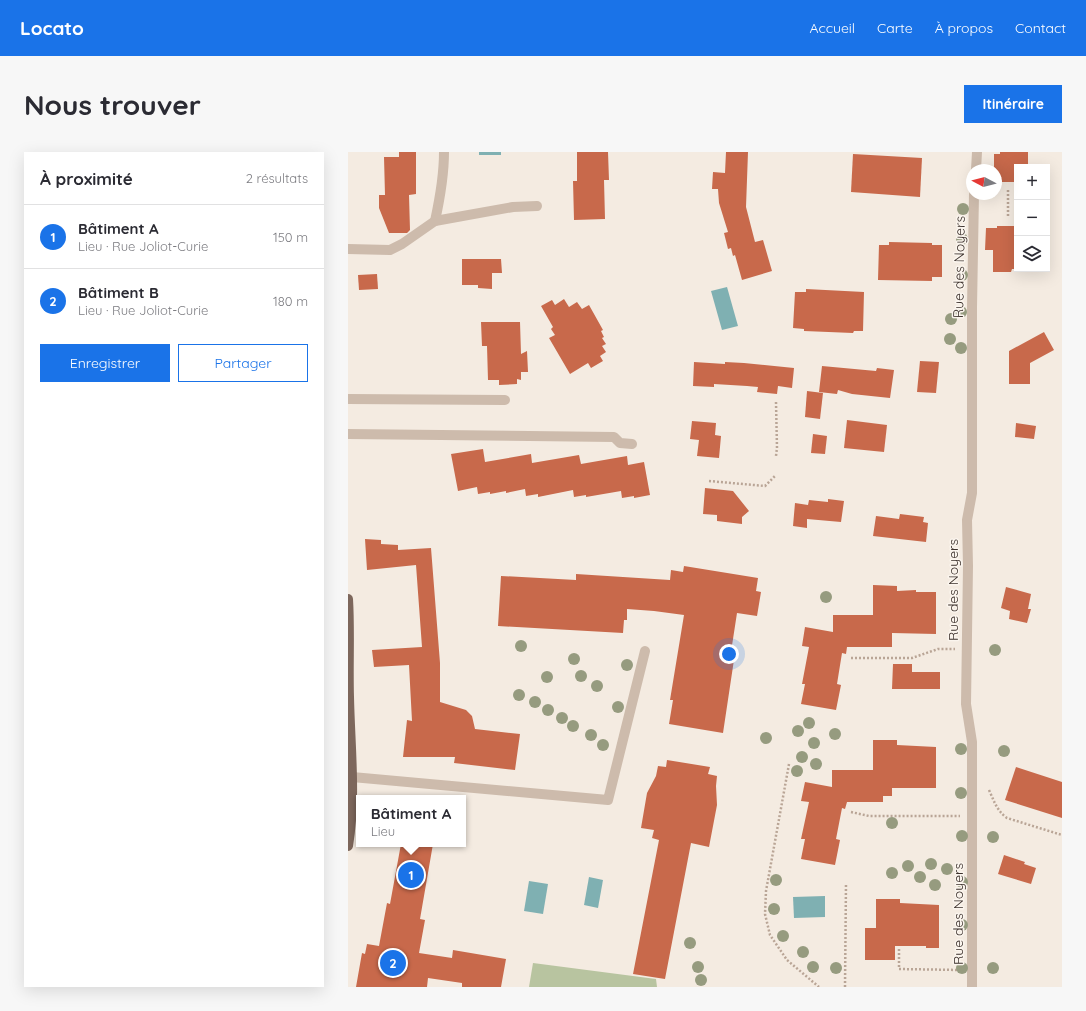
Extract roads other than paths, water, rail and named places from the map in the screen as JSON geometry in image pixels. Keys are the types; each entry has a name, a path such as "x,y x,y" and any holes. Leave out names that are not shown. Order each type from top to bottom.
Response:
{"main road":[{"path":"348,599 348,695 352,777 352,800 348,846"}],"street":[{"path":"435,221 441,193 444,152"},
{"path":"976,164 977,152"},
{"name":"Rue des Noyers","path":"972,987 972,742 966,704 967,520 972,493 972,307 974,200"},
{"path":"348,249 390,250 402,244 435,221 513,206 537,206"},
{"path":"348,399 505,400"},
{"path":"348,434 614,437 620,443 632,444"},
{"path":"352,777 608,800 644,651"}],"water":[{"path":"479,152 501,152 501,155 479,155"},
{"path":"727,287 738,326 722,330 711,291"},
{"path":"589,877 603,880 598,908 584,905"},
{"path":"529,881 548,884 543,914 524,911"},
{"path":"825,896 825,917 794,918 793,897"}],"place":[{"name":"Bâtiment A","path":"411,875"},
{"name":"Bâtiment B","path":"393,963"}]}
